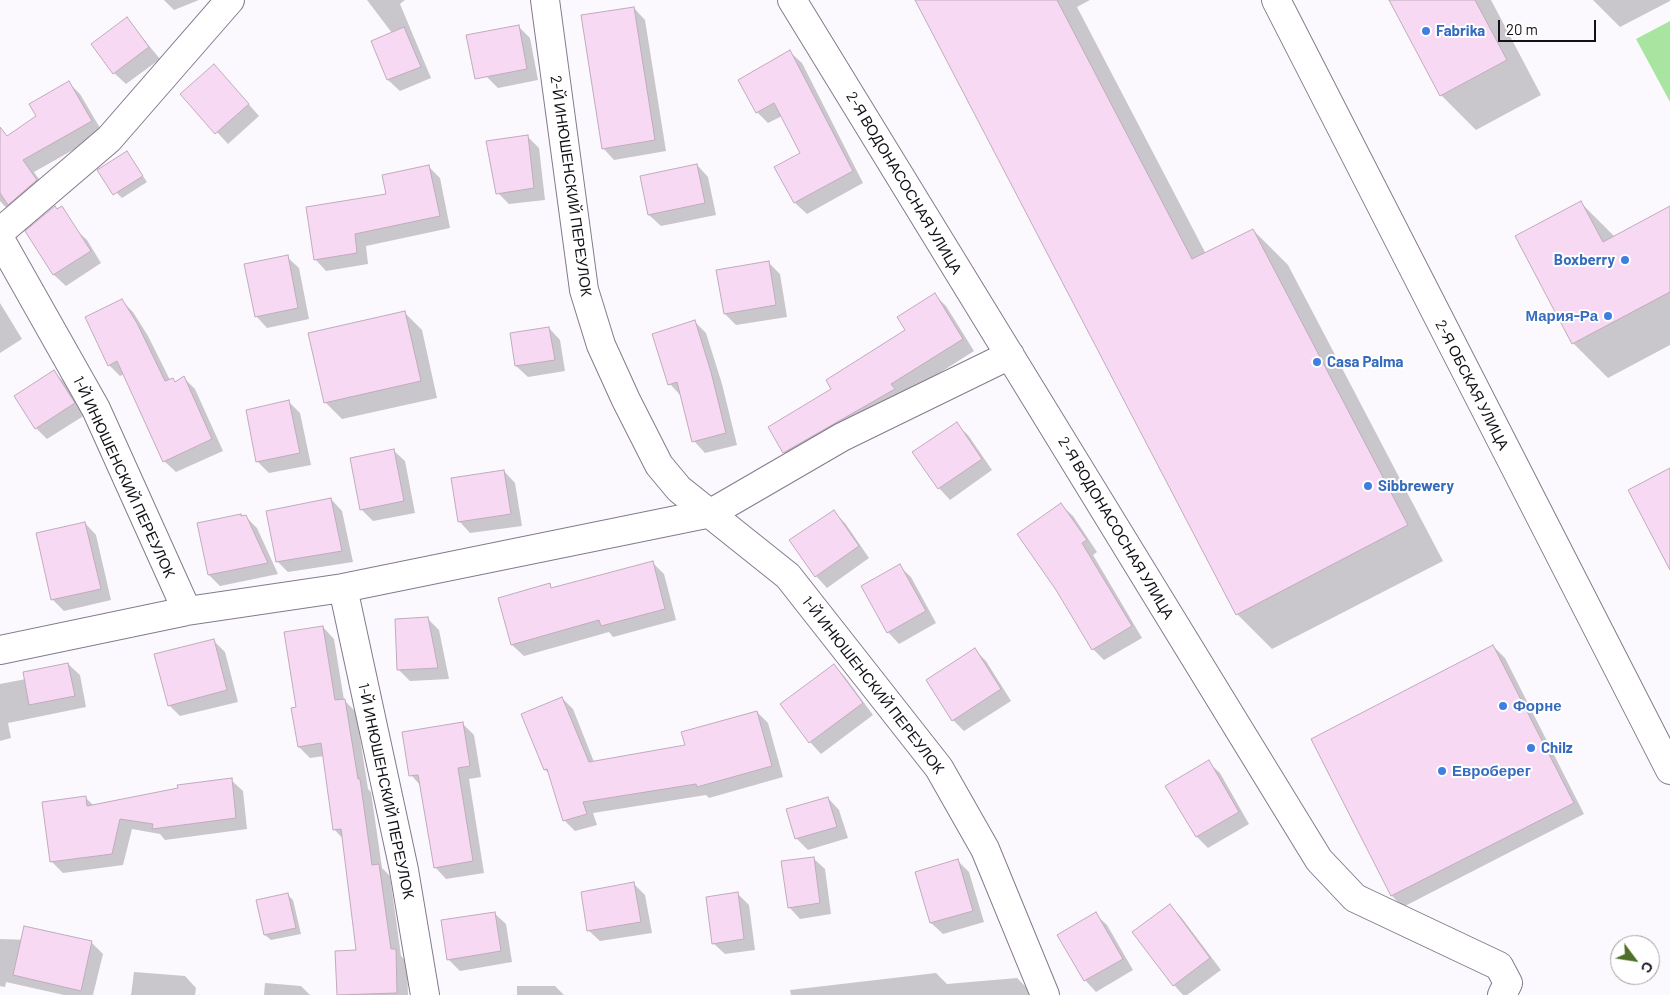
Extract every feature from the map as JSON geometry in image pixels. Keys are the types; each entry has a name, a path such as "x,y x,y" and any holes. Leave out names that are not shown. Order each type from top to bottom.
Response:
{"street":[{"path":"0,232 109,139 230,0"},
{"name":"2-Й ИНЮШЕНСКИЙ ПЕРЕУЛОК","path":"545,0 584,290 601,345 659,465 679,489 711,513"},
{"name":"2-Я ВОДОНАСОСНАЯ УЛИЦА","path":"792,0 1319,860 1355,898 1499,966 1505,989"},
{"name":"2-Я ОБСКАЯ УЛИЦА","path":"1276,0 1670,770"},
{"name":"1-Й ИНЮШЕНСКИЙ ПЕРЕУЛОК","path":"0,238 96,409 187,611"},
{"path":"0,650 187,611 344,588 711,513 842,437 1010,355"},
{"name":"1-Й ИНЮШЕНСКИЙ ПЕРЕУЛОК","path":"711,513 788,576 939,768 985,849 1045,995"},
{"name":"1-Й ИНЮШЕНСКИЙ ПЕРЕУЛОК","path":"344,588 404,870 425,995"}],"green space":[{"path":"1670,21 1670,102 1636,39"}],"building":[{"path":"915,0 1057,0 1192,259 1253,229 1408,525 1236,615"},
{"path":"1389,0 1475,0 1507,60 1440,96"},
{"path":"634,7 655,140 602,149 581,15"},
{"path":"127,17 149,47 113,74 91,44"},
{"path":"519,25 527,69 475,79 466,35"},
{"path":"404,27 421,67 387,80 371,41"},
{"path":"790,50 853,171 794,203 774,167 800,153 774,103 756,113 738,80"},
{"path":"214,64 249,104 215,134 180,94"},
{"path":"69,81 92,121 23,160 37,180 8,205 0,193 0,127 7,136 36,116 29,104"},
{"path":"528,135 534,188 496,194 486,141"},
{"path":"127,151 143,176 113,195 97,170"},
{"path":"697,164 705,203 648,215 640,176"},
{"path":"429,165 440,216 355,234 357,253 314,260 306,207 386,194 382,175"},
{"path":"1581,201 1603,242 1670,206 1670,292 1572,344 1515,236"},
{"path":"55,206 57,209 62,206 91,251 53,275 25,231"},
{"path":"288,255 298,308 255,317 244,264"},
{"path":"769,261 776,305 724,314 716,270"},
{"path":"935,293 963,339 891,384 895,389 783,453 768,427 831,389 826,380 905,330 897,317"},
{"path":"122,299 137,323 165,381 173,378 175,382 184,376 212,439 163,462 117,361 108,366 85,317"},
{"path":"405,311 421,381 324,403 308,333"},
{"path":"695,320 711,372 726,433 692,442 677,382 668,385 652,334"},
{"path":"549,327 555,360 515,366 510,333"},
{"path":"54,370 75,403 35,429 14,396"},
{"path":"289,400 300,453 256,462 246,410"},
{"path":"957,422 982,459 938,489 912,452"},
{"path":"394,449 404,501 360,510 350,458"},
{"path":"1670,468 1670,570 1628,490"},
{"path":"504,470 511,514 458,522 451,478"},
{"path":"331,498 342,551 276,562 266,511"},
{"path":"1061,503 1087,540 1082,543 1132,626 1092,650 1056,590 1017,534"},
{"path":"834,510 859,546 815,577 789,540"},
{"path":"241,514 241,516 246,515 268,563 208,575 197,523"},
{"path":"85,522 101,589 51,600 36,533"},
{"path":"653,561 665,609 601,626 599,620 511,645 498,598 550,583 551,588"},
{"path":"900,564 926,611 887,633 861,586"},
{"path":"428,617 438,668 397,670 395,619"},
{"path":"323,626 335,700 345,699 358,779 360,779 372,865 379,864 391,949 396,949 397,993 337,995 335,951 356,950 341,829 333,830 321,743 298,747 291,708 296,707 284,632"},
{"path":"214,639 227,690 168,706 154,654"},
{"name":"Евроберег","path":"1493,645 1574,803 1391,896 1311,739"},
{"path":"975,648 1001,689 952,721 926,680"},
{"path":"68,663 75,696 29,705 23,672"},
{"path":"834,664 863,703 809,743 780,704"},
{"path":"562,697 589,762 685,745 681,732 757,711 772,766 697,787 696,784 583,802 587,814 563,821 547,769 544,770 521,714"},
{"path":"463,722 470,766 458,768 473,861 434,868 418,775 409,776 402,732"},
{"path":"1209,760 1239,812 1196,837 1165,786"},
{"path":"232,778 236,818 152,829 153,824 120,819 112,854 50,862 42,802 86,796 87,806 178,788 177,785"},
{"path":"828,797 837,827 795,839 786,809"},
{"path":"814,857 820,903 788,908 781,861"},
{"path":"958,859 973,911 930,923 915,872"},
{"path":"634,882 641,922 587,931 581,892"},
{"path":"738,892 744,939 712,944 706,897"},
{"path":"288,893 296,928 264,935 256,900"},
{"path":"1170,904 1210,958 1173,986 1132,932"},
{"path":"495,912 501,951 447,960 441,920"},
{"path":"1096,912 1123,959 1084,981 1057,935"},
{"path":"24,926 92,941 81,991 13,975"}],"place":[{"name":"Fabrika","path":"1426,31"},
{"name":"Boxberry","path":"1625,260"},
{"name":"Мария-Ра","path":"1608,316"},
{"name":"Casa Palma","path":"1317,362"},
{"name":"Sibbrewery","path":"1368,486"},
{"name":"Форне","path":"1503,706"},
{"name":"Chilz","path":"1531,748"},
{"name":"Евроберег","path":"1442,771"}]}
